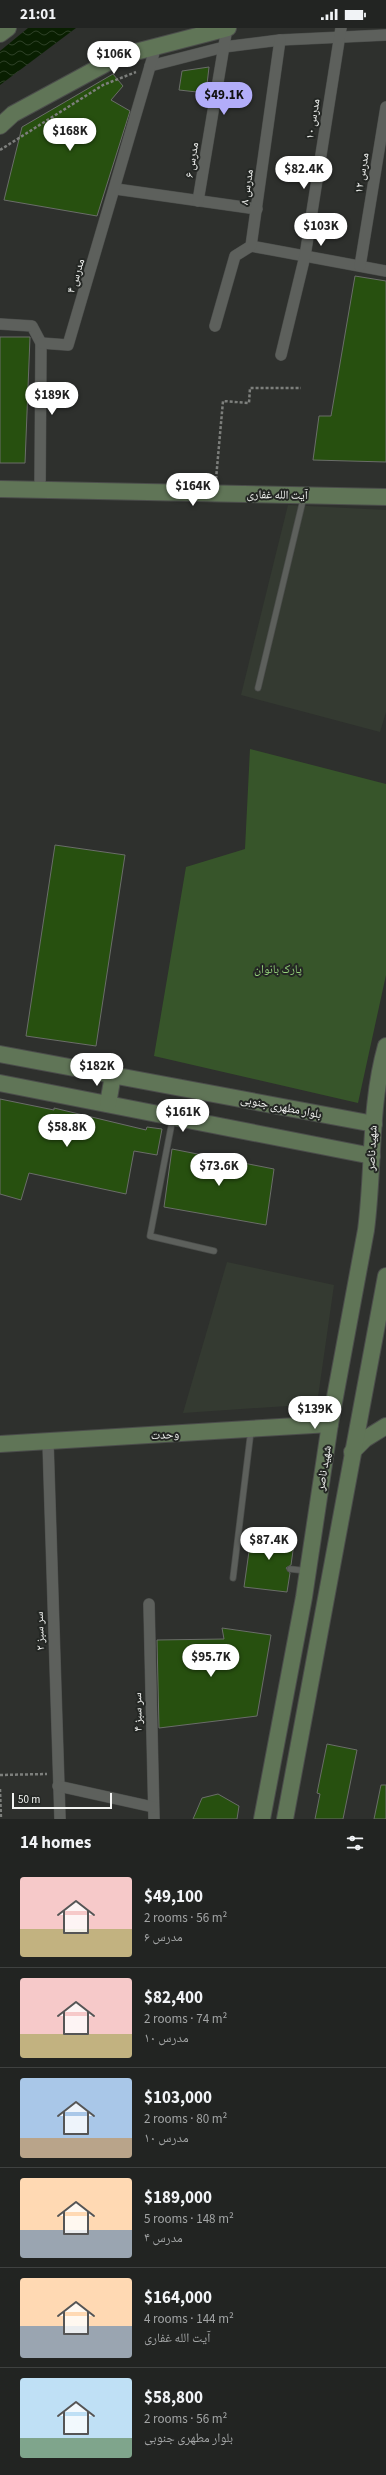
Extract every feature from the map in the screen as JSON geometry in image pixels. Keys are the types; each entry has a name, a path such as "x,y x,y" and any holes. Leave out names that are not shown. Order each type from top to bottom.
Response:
{"street":[{"path":"0,34 8,28"},
{"path":"0,126 13,114 120,56 227,28"},
{"name":"مدرس ۶","path":"198,201 227,28"},
{"path":"150,66 224,47 340,32 386,35"},
{"name":"مدرس ۱۰","path":"281,355 305,256 340,32"},
{"name":"مدرس ۸","path":"251,246 280,40"},
{"name":"مدرس ۴","path":"41,342 68,345 116,189 156,46"},
{"name":"مدرس ۱۲","path":"360,266 386,109"},
{"path":"116,189 257,209"},
{"path":"215,326 235,256 251,246 386,271"},
{"path":"0,324 32,326 41,342 40,489"},
{"name":"آیت الله غفاری","path":"0,489 386,497"},
{"name":"شهید ناصر","path":"262,1819 304,1597 330,1424 366,1230 376,1092 386,1046"},
{"name":"بلوار مطهری جنوبی","path":"0,1054 374,1124"},
{"path":"108,1104 113,1075"},
{"path":"0,1083 372,1156"},
{"name":"شهید ناصر","path":"285,1819 352,1452 386,1276"},
{"path":"379,1315 386,1341"},
{"name":"وحدت","path":"0,1444 251,1430 330,1424"},
{"path":"352,1452 365,1439 386,1426"},
{"name":"سر سبز ۲","path":"48,1442 60,1819"},
{"path":"304,1597 326,1600"},
{"name":"سر سبز ۴","path":"149,1604 154,1819"},
{"path":"58,1786 153,1807"}],"lane":[{"path":"258,688 304,496"},
{"path":"173,1117 150,1236 214,1251"},
{"path":"233,1578 251,1430"},
{"path":"290,1569 308,1571"}],"path":[{"path":"0,150 103,85 150,66"},
{"path":"215,494 224,402 249,403 250,388 301,388"},
{"path":"0,1775 58,1773"},
{"path":"0,1789 1,1819"}],"shaded area":[{"path":"288,505 386,510 386,712 380,732 241,695"},
{"path":"227,1262 334,1285 317,1404 183,1413"}],"green space":[{"name":"پارک بانوان","path":"250,749 386,784 386,975 358,1103 154,1056 186,867 245,849"}],"water":[{"path":"28,28 76,28 0,85 0,51"}],"building":[{"path":"209,67 206,93 179,90 182,71"},
{"path":"113,74 123,86 111,100 130,111 97,216 4,200 22,127"},
{"path":"355,276 386,281 386,462 313,460 319,416 331,416"},
{"path":"0,337 30,337 25,463 0,463"},
{"path":"55,845 125,855 96,1046 26,1036"},
{"path":"0,1099 54,1110 54,1108 146,1130 147,1127 162,1129 157,1155 134,1151 126,1194 29,1173 21,1200 0,1194"},
{"path":"172,1149 274,1169 266,1225 164,1207"},
{"path":"252,1530 295,1536 291,1565 286,1568 290,1573 287,1592 244,1587"},
{"path":"222,1628 271,1635 257,1716 159,1728 157,1640 224,1639"},
{"path":"327,1744 357,1750 343,1819 315,1819 320,1794 317,1793"},
{"path":"381,1785 386,1785 386,1819 374,1819"},
{"path":"218,1794 239,1806 237,1819 193,1819 202,1798"}]}
